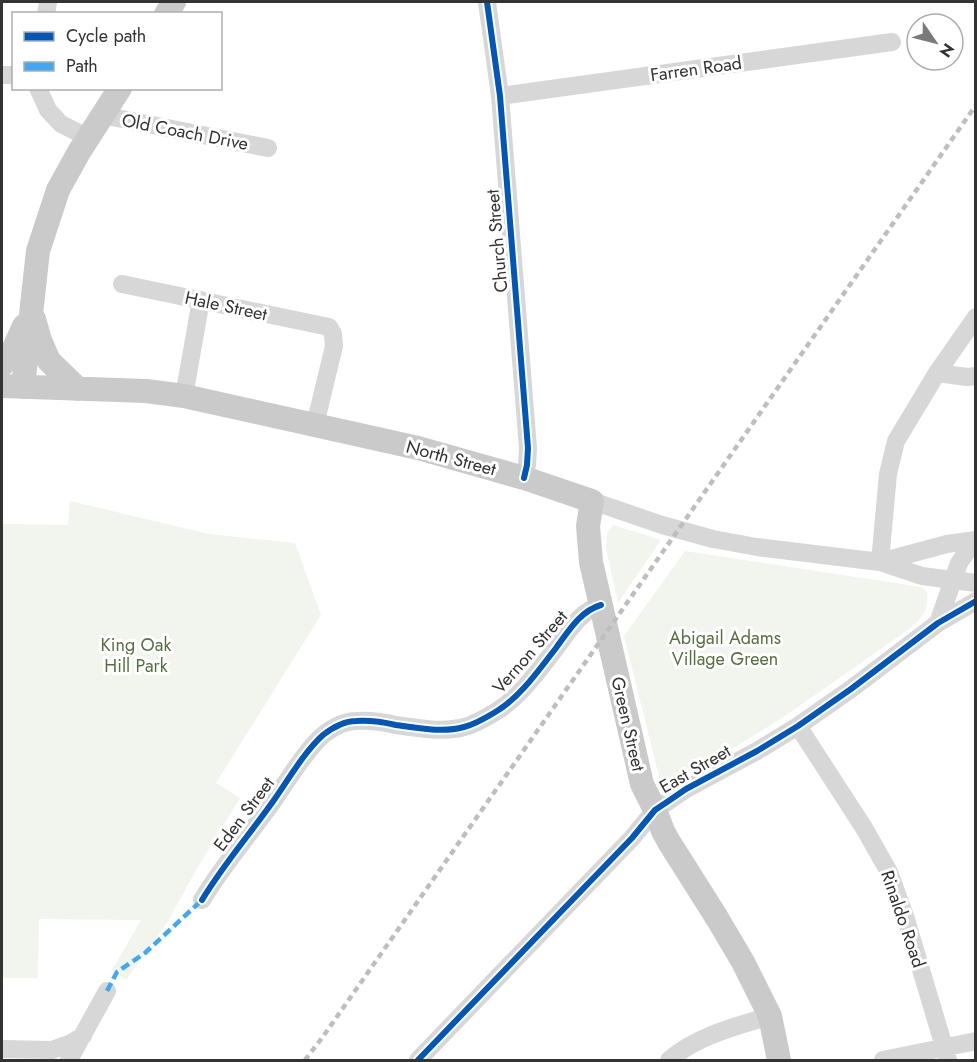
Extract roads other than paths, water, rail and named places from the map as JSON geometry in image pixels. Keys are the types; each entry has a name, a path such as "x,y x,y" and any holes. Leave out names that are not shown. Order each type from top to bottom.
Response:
{"main road":[{"path":"13,386 31,314 38,251 58,190 119,90"},
{"path":"2,365 13,350 31,314"},
{"path":"31,314 49,361 78,388"},
{"name":"North Street","path":"13,386 147,391 184,396 425,450 524,478 592,501"},
{"name":"Green Street","path":"592,501 588,520 591,562 642,784 669,842 743,962 770,1016 779,1060"}],"street":[{"name":"Church Street","path":"487,2 500,96 528,442 524,478"},
{"name":"Farren Road","path":"500,96 892,42"},
{"path":"39,90 48,110 61,124 89,138"},
{"name":"Old Coach Drive","path":"102,115 268,148"},
{"name":"Hale Street","path":"122,284 329,327 333,334 334,346 315,425"},
{"path":"184,396 201,300"},
{"path":"880,562 888,474 896,441 937,373 975,317"},
{"path":"937,373 975,376"},
{"name":"North Street","path":"592,501 713,539 779,550 880,562 912,574 975,583"},
{"name":"North Street","path":"880,562 947,544 975,540"},
{"path":"938,623 963,556 975,544"},
{"name":"East Street","path":"418,1060 624,846 655,810 686,789 798,726 938,623 975,601"},
{"name":"Vernon Street","path":"312,746 335,727 359,720 420,729 463,728 478,722 513,699 579,618 590,609 601,605"},
{"name":"Rinaldo Road","path":"798,726 864,828 889,872 905,916 946,1054"},
{"name":"Eden Street","path":"202,900 312,746"},
{"path":"69,1060 108,991"},
{"path":"669,1060 719,1031 770,1016"},
{"path":"2,1049 52,1050 69,1044 83,1035"},
{"path":"883,1060 946,1054 975,1041"}],"railway":[{"path":"305,1060 976,105"}],"park label":[{"name":"Abigail Adams Village Green","path":"725,648"},
{"name":"King Oak Hill Park","path":"136,655"}]}
